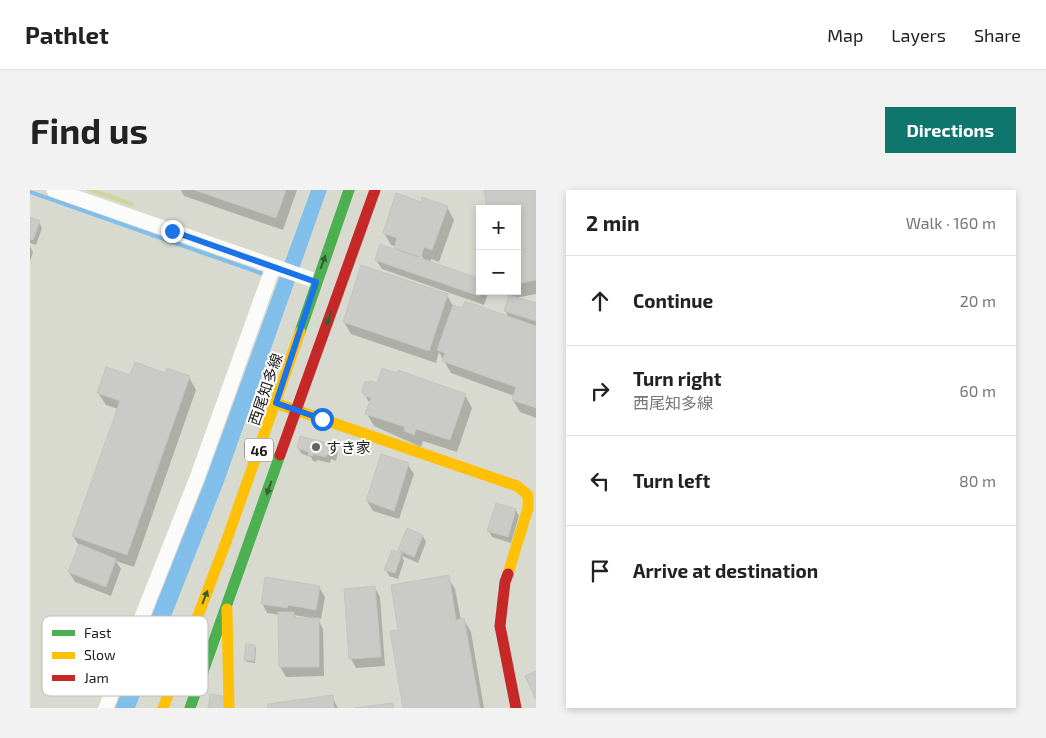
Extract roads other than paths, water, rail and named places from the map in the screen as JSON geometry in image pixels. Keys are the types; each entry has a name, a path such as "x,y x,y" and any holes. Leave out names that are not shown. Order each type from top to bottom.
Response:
{"main road":[{"name":"西尾知多線","path":"198,616 276,403 311,280 349,190"},
{"name":"46","path":"208,660 375,190"},
{"path":"276,403 517,486 528,495 528,508 505,582 500,626 516,708"},
{"path":"227,609 229,708"},
{"name":"西尾知多線","path":"163,708 168,696"},
{"name":"46","path":"190,708 194,696"}],"street":[{"path":"54,190 311,280"},
{"path":"142,616 277,268"},
{"path":"106,708 111,696"}],"water":[{"path":"311,190 327,190 224,482 171,616 151,616 205,481"},
{"path":"120,696 140,696 135,708 115,708"}],"waterway":[{"path":"30,192 266,275"}],"place":[{"name":"すき家","path":"316,447"}]}
